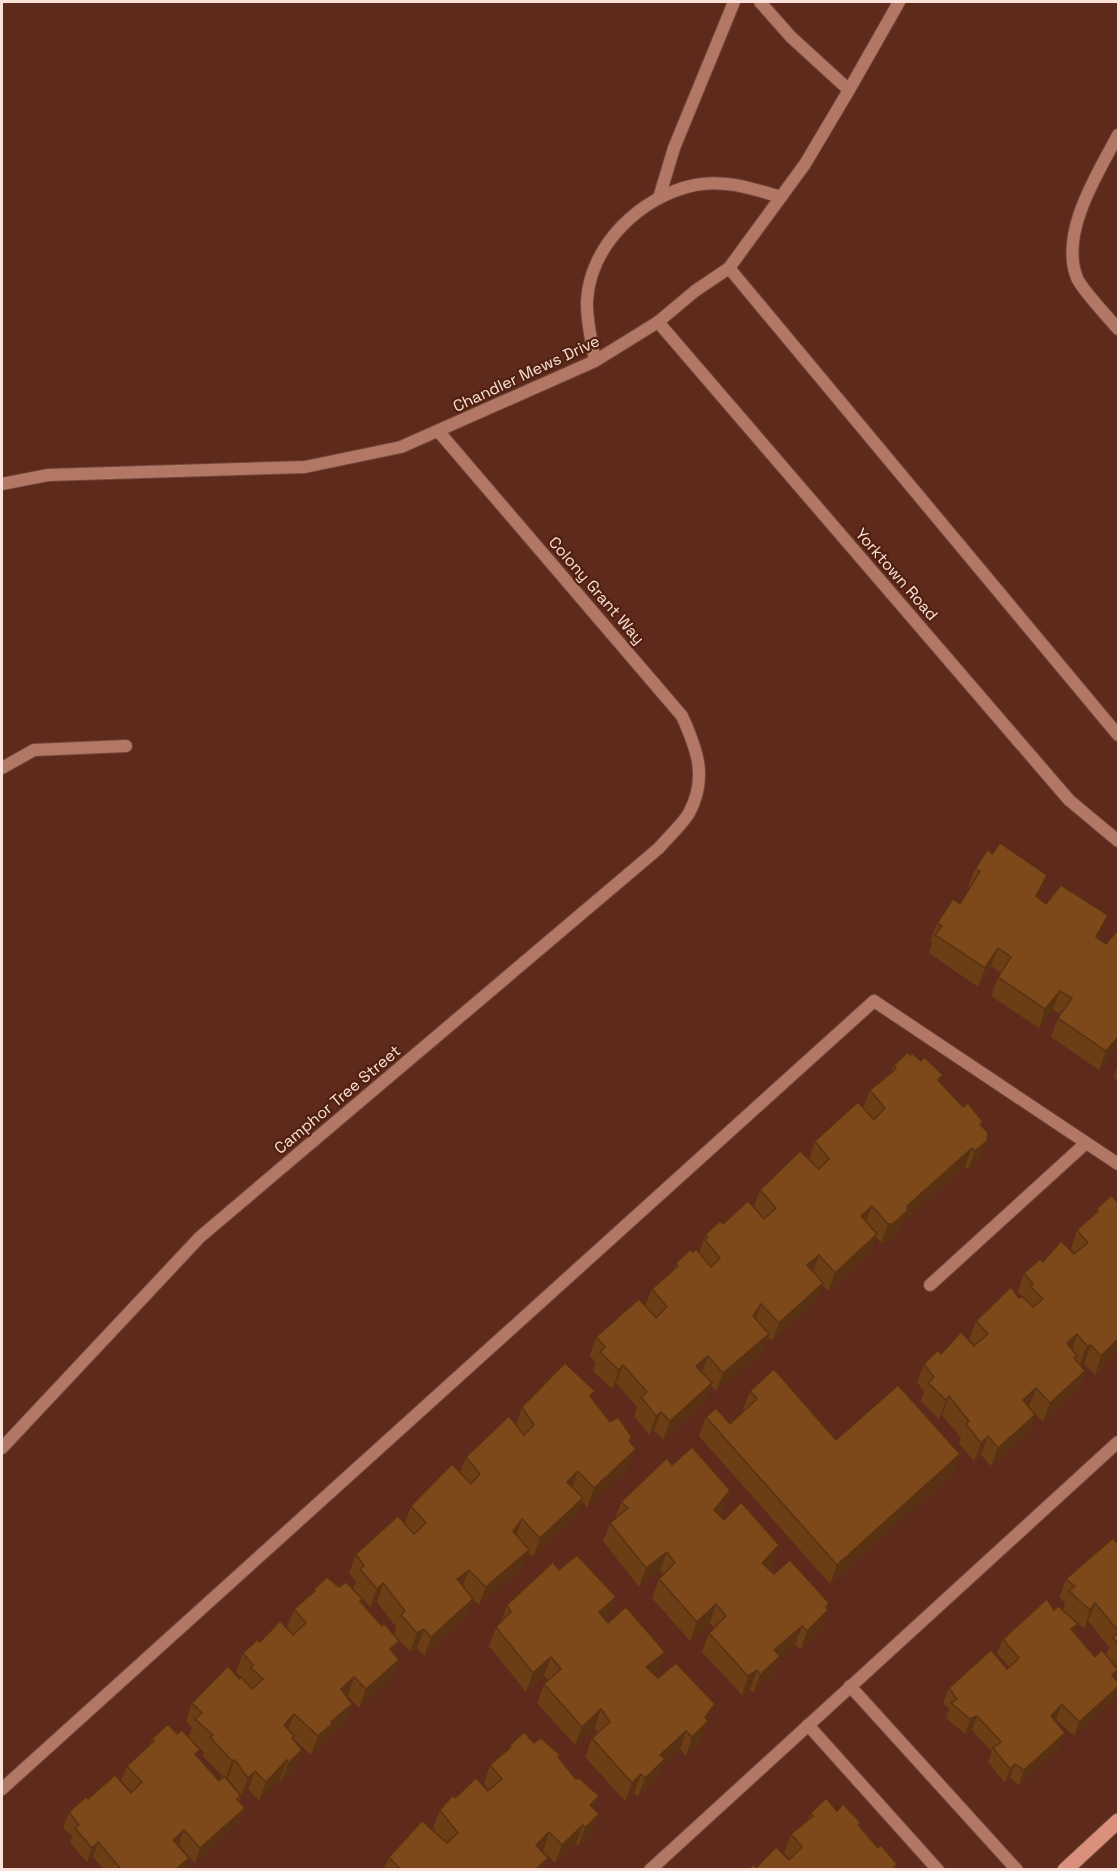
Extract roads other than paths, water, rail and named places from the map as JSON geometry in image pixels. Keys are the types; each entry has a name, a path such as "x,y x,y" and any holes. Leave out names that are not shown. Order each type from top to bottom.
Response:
{"main road":[{"path":"1069,1868 1119,1821"}],"street":[{"path":"659,198 674,148 734,2"},
{"path":"759,2 791,37 849,90"},
{"name":"Chandler Mews Drive","path":"2,484 48,475 304,467 401,447 595,361 658,322 695,291 729,268 805,164 899,2"},
{"path":"1119,135 1082,203 1072,254 1078,280 1119,329"},
{"path":"595,361 587,302 591,274 600,256 621,226 659,198 696,185 733,184 781,197"},
{"path":"729,268 1119,735"},
{"name":"Yorktown Road","path":"658,322 1070,800 1119,841"},
{"name":"Colony Grant Way","path":"439,432 682,716 697,749 700,785"},
{"path":"2,768 34,750 126,746"},
{"name":"Camphor Tree Street","path":"2,1448 200,1237 658,848 689,814 700,785"},
{"path":"2,1789 874,1001 1119,1164"},
{"path":"930,1285 1086,1143"},
{"path":"650,1869 1119,1442"},
{"path":"850,1686 1017,1869"},
{"path":"808,1725 938,1869"}]}
